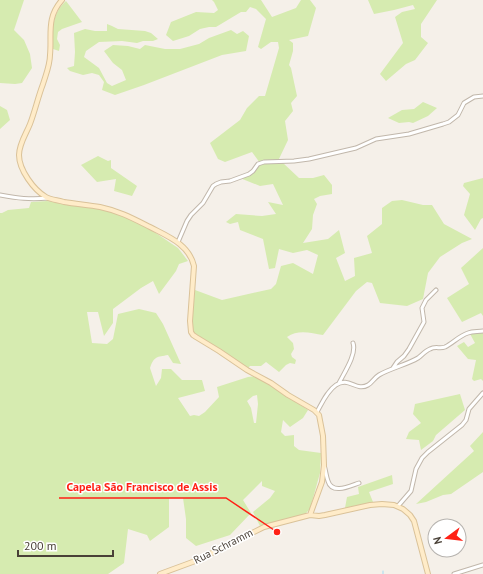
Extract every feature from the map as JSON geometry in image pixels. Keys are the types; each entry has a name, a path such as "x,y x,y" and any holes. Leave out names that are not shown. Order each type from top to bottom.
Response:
{"street":[{"path":"48,198 36,189 25,174 20,164 19,154 20,147 32,119 48,65 52,17 55,9 62,0"},
{"path":"178,242 185,224 203,203 213,186 216,184 249,174 254,171 258,164 264,162 309,159 356,148 376,139 409,134 443,124 449,122 458,115 464,104 474,97 483,96"},
{"path":"0,196 26,199 48,198 119,212 166,234 178,242 188,253 194,266 190,321 193,335 220,351 247,370 271,383 317,412 320,419 323,436 324,465 322,482 310,515"},
{"path":"393,368 409,349 424,322 422,308 426,300 436,290"},
{"path":"317,412 328,393 340,383 345,382 358,386 366,386 376,377 393,368 416,359 430,349 444,348 465,334 483,331"},
{"path":"340,383 352,358 354,347 353,343"},
{"path":"428,574 414,521 407,512 398,506 411,491 416,469 422,458 462,426 466,420 469,409 483,393"},
{"path":"324,465 328,483 334,488 340,489 359,483"},
{"name":"Rua Schramm","path":"160,574 198,560 264,527 310,515 325,515 382,504 398,506"},
{"path":"454,574 483,565"}],"green space":[{"path":"0,0 24,0 14,30 24,40 30,54 32,68 22,83 0,83"},
{"path":"212,0 261,0 272,17 296,8 301,0 310,0 316,8 308,36 289,40 293,43 293,51 289,65 297,96 291,103 293,111 285,121 288,140 278,161 282,162 299,178 313,178 324,175 332,185 332,194 320,196 314,199 317,204 313,215 312,229 303,243 328,239 339,230 345,253 336,258 345,281 355,276 354,258 372,253 367,236 382,224 382,208 392,201 402,200 423,205 432,205 444,224 472,239 462,243 440,257 428,273 423,299 407,306 380,303 372,283 367,282 356,291 323,335 300,332 287,337 293,343 294,349 291,354 296,360 295,364 290,363 286,365 279,372 266,362 261,366 250,366 247,369 215,346 197,337 192,328 192,308 195,290 222,300 271,289 276,284 281,266 293,263 313,274 318,255 307,250 293,253 279,249 275,268 269,269 263,239 240,230 238,222 230,224 226,222 236,214 262,216 276,214 268,202 283,205 273,184 260,186 240,178 249,174 260,163 252,152 225,162 218,159 210,143 240,120 247,108 259,96 265,96 279,48 278,42 271,42 261,49 258,47 266,19 256,9 250,7 246,12 241,12 216,27 200,29 189,36 173,41 166,35 171,22 196,12 214,13 218,10"},
{"path":"368,0 437,0 421,24 421,37 428,43 415,60 406,64 386,81 380,74 403,43 395,17 402,12 415,9 413,5 374,14"},
{"path":"66,1 82,22 62,29 58,32 57,39 60,45 59,51 53,49 52,36 55,17 61,6"},
{"path":"107,24 118,29 145,31 151,33 158,39 137,43 122,41 99,42 86,51 84,57 99,68 107,83 112,86 126,80 122,70 113,63 104,51 113,45 128,46 140,49 145,45 165,49 180,49 199,44 209,38 231,30 237,34 243,31 249,36 246,51 222,55 115,95 102,90 104,82 99,75 92,73 83,75 70,71 67,68 74,66 74,33 85,29 107,31"},
{"path":"423,102 437,108 428,116 413,123 399,123 388,118 402,110 414,109"},
{"path":"0,106 7,110 10,120 0,129"},
{"path":"98,156 108,161 111,160 111,168 137,186 132,196 114,191 116,179 97,182 81,165"},
{"path":"483,178 483,218 475,230 464,215 470,194 463,186 464,183"},
{"path":"47,201 103,209 141,223 178,248 188,261 179,264 176,271 159,294 153,281 113,309 113,323 104,336 98,312 87,312 92,343 107,344 113,339 118,314 139,309 156,313 163,324 181,364 173,363 168,355 156,358 150,368 156,386 161,378 162,369 171,369 182,380 202,380 205,391 178,398 190,416 199,416 205,412 219,397 217,387 248,377 257,376 308,410 303,418 290,427 283,420 281,432 285,436 294,435 294,446 299,450 321,453 320,473 310,509 305,514 260,526 253,512 270,498 275,491 262,486 262,481 243,500 251,513 230,535 196,546 186,538 186,519 183,498 169,498 169,527 150,541 147,535 128,529 124,563 108,574 0,574 0,213 8,210 29,208 31,202","holes":["257,395 258,404 256,423 254,423 251,408 247,401 253,396"]},
{"path":"483,248 483,316 481,313 462,322 447,298 469,284 461,268"},
{"path":"483,331 483,381 481,379 474,381 472,379 476,360 468,359 457,346 464,342 468,347 475,343 469,332"},
{"path":"460,394 465,410 436,435 433,441 421,450 419,440 406,439 409,432 421,423 413,414 415,404"},
{"path":"483,432 483,472 451,494 443,495 426,502 416,504 474,451 470,446"},
{"path":"392,475 393,484 369,492 373,502 345,508 347,497 359,494 358,487"}],"place":[{"name":"Capela São Francisco de Assis","path":"277,532"}]}
